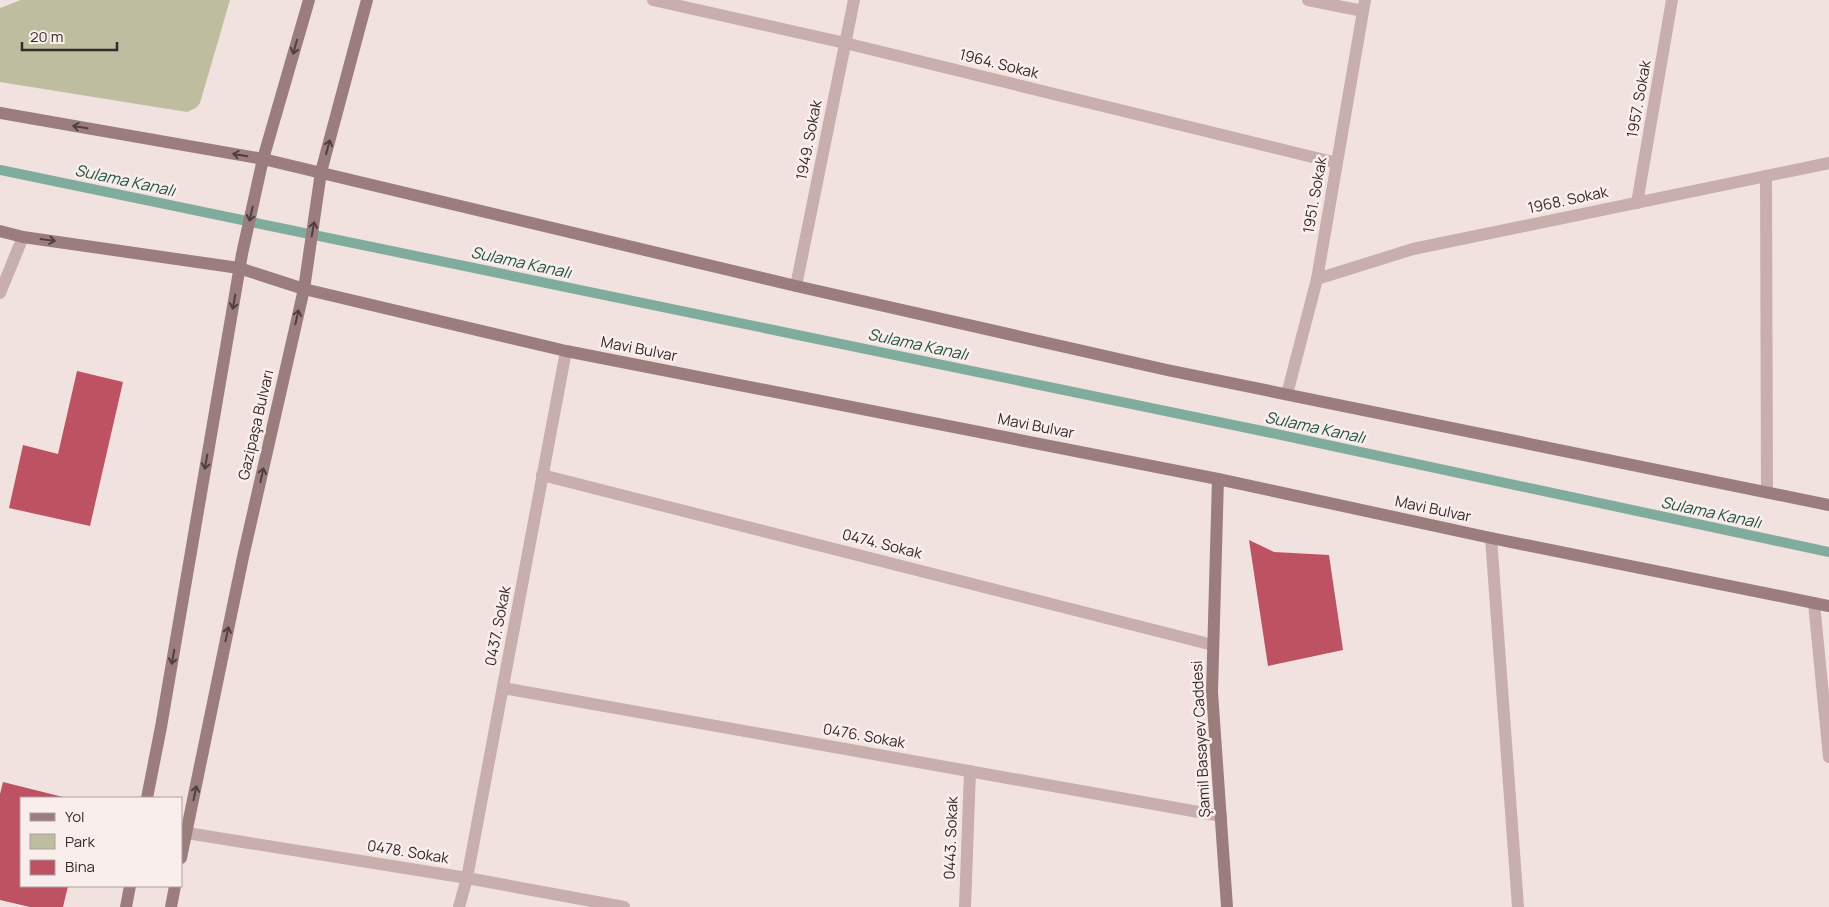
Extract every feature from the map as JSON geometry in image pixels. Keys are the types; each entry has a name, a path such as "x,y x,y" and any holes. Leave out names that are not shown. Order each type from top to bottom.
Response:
{"street":[{"path":"147,797 161,727 242,254 260,173 309,0"},
{"name":"Gazipaşa Bulvarı","path":"182,853 243,557 304,289 322,172 366,0"},
{"name":"1964. Sokak","path":"653,0 846,44 1337,163"},
{"name":"1949. Sokak","path":"796,286 854,0"},
{"path":"1308,0 1364,6"},
{"name":"1957. Sokak","path":"1637,203 1672,0"},
{"name":"1951. Sokak","path":"1287,394 1317,279 1364,6"},
{"path":"0,113 264,159 796,286 1158,368 1829,505"},
{"name":"1968. Sokak","path":"1317,279 1413,248 1829,163"},
{"path":"1766,176 1767,492"},
{"name":"Mavi Bulvar","path":"0,231 240,268 304,289 566,351 1218,479 1491,538 1829,606"},
{"path":"0,293 23,236"},
{"name":"0437. Sokak","path":"459,907 467,878 566,351"},
{"name":"0474. Sokak","path":"542,475 1213,645"},
{"name":"Şamil Basayev Caddesi","path":"1218,479 1212,692 1228,907"},
{"path":"1491,538 1518,907"},
{"path":"1814,603 1829,757"},
{"name":"0476. Sokak","path":"502,688 1221,816"},
{"name":"0443. Sokak","path":"965,907 970,771"},
{"name":"0478. Sokak","path":"186,833 467,878 624,907"},
{"path":"126,907 130,887"},
{"path":"171,907 176,887"}],"green space":[{"path":"21,0 230,0 200,103 196,108 187,112 0,82 0,8"}],"building":[{"path":"77,371 123,382 90,526 9,508 23,445 58,454"},
{"path":"1249,540 1274,552 1329,555 1343,650 1268,666"},
{"path":"3,782 63,797 20,797 20,887 68,887 63,907 30,907 0,900 0,794"}],"waterway":[{"name":"Sulama Kanalı","path":"0,170 1267,432 1829,552"}]}
